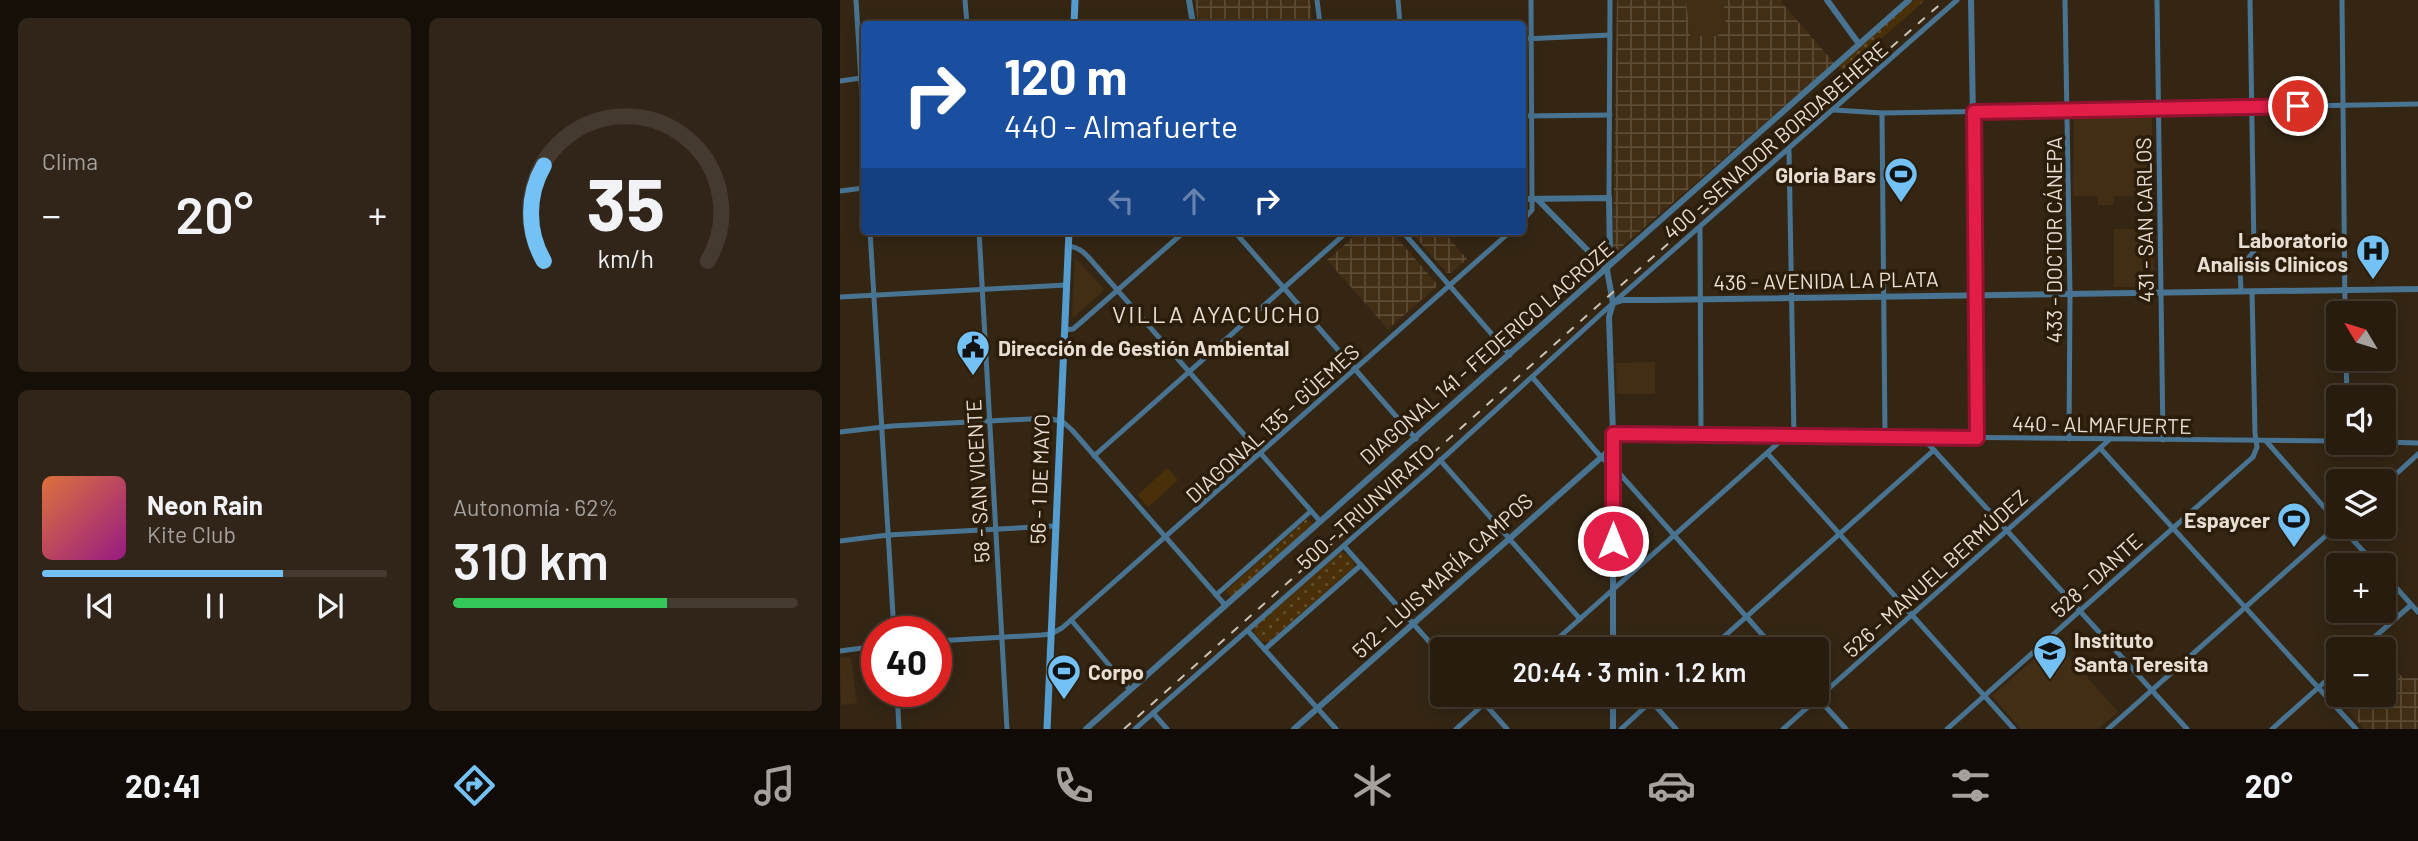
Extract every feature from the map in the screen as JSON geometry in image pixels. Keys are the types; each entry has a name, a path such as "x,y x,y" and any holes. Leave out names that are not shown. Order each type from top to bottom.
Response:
{"main road":[{"path":"1074,21 1075,0"},
{"name":"56 - 1 DE MAYO","path":"1047,729 1069,235"}],"street":[{"path":"856,0 861,56"},
{"path":"965,0 967,21"},
{"path":"1189,0 1192,21"},
{"path":"1317,0 1320,21"},
{"path":"1398,0 1399,21"},
{"path":"1526,217 1531,212 1531,0"},
{"path":"1610,0 1610,253 1607,270 1613,303 1609,317 1613,434 1613,637"},
{"path":"1827,0 1859,44"},
{"name":"DIAGONAL 141 - FEDERICO LACROZE","path":"1086,729 1909,0"},
{"name":"400 - SENADOR BORDABEHERE","path":"1613,303 1957,0"},
{"path":"1971,0 1977,438"},
{"name":"433 - DOCTOR CÁNEPA","path":"2065,0 2070,295 2069,439"},
{"name":"431 - SAN CARLOS","path":"2157,0 2163,440"},
{"path":"2241,291 2241,269 2253,251 2250,0"},
{"path":"2342,0 2344,301"},
{"path":"1526,39 1610,35"},
{"path":"840,81 861,78"},
{"path":"1834,110 1882,113 2418,104"},
{"path":"1882,113 1885,436"},
{"path":"1526,116 1610,115"},
{"path":"1789,150 1794,436"},
{"path":"840,191 861,188"},
{"path":"1530,200 1609,198"},
{"path":"1530,200 1607,270"},
{"path":"1700,228 1701,435"},
{"path":"870,235 893,616"},
{"name":"58 - SAN VICENTE","path":"979,235 1007,729"},
{"path":"1065,330 1073,329 1180,235"},
{"path":"1238,235 1416,439"},
{"path":"1094,456 1344,235"},
{"path":"1406,235 1510,355"},
{"name":"DIAGONAL 135 - GÜEMES","path":"1051,634 1072,621 1506,235"},
{"path":"1068,246 1082,250 1320,521"},
{"path":"840,297 1066,285"},
{"name":"436 - AVENIDA LA PLATA","path":"1613,303 1623,300 2418,289"},
{"path":"2252,291 2257,441"},
{"name":"500 - TRIUNVIRATO","path":"1135,729 1533,378 1613,303"},
{"path":"1533,378 1765,637"},
{"path":"840,432 990,421 1048,418 1059,420 1068,426 1225,605"},
{"name":"440 - ALMAFUERTE","path":"1613,434 2326,442"},
{"path":"1560,637 1786,436"},
{"path":"1922,437 2187,729"},
{"name":"526 - MANUEL BERMÚDEZ","path":"1829,686 2109,440"},
{"name":"528 - DANTE","path":"1947,729 2253,457 2257,450 2257,441"},
{"path":"2266,441 2326,510"},
{"path":"2396,443 2418,443"},
{"name":"512 - LUIS MARÍA CAMPOS","path":"1294,729 1613,447"},
{"path":"2100,448 2356,729"},
{"path":"1723,637 1934,450"},
{"path":"1767,453 2014,729"},
{"path":"2396,474 2418,454"},
{"path":"1440,460 1580,619"},
{"path":"1216,595 1311,511"},
{"path":"840,541 888,535 1055,526"},
{"path":"2108,729 2326,536"},
{"path":"2352,539 2365,553"},
{"path":"1344,546 1430,643"},
{"path":"1265,649 1361,565"},
{"path":"2396,588 2418,612"},
{"path":"2375,637 2411,605"},
{"path":"1072,621 1130,690"},
{"path":"1248,631 1336,729"},
{"path":"952,640 1051,634"},
{"path":"840,651 861,648"},
{"path":"2272,729 2326,680"},
{"path":"898,707 899,729"},
{"path":"1456,729 1482,707"},
{"path":"1488,707 1507,729"},
{"path":"1613,707 1613,729"},
{"path":"1621,729 1645,707"},
{"path":"1656,707 1676,729"},
{"name":"526 - MANUEL BERMÚDEZ","path":"1783,729 1806,707"},
{"path":"1827,707 1846,729"},
{"path":"1153,713 1167,729"}],"shaded area":[{"path":"1195,0 1310,0 1313,21 1198,21"},
{"path":"1617,0 1686,0 1690,36 1717,36 1726,27 1723,0 1782,0 1834,63 1617,251 1613,250"},
{"path":"1686,0 1723,0 1726,27 1717,36 1690,36"},
{"path":"1913,0 1925,0 1845,71 1839,66"},
{"path":"2074,115 2152,115 2153,197 2114,196 2113,205 2098,205 2097,196 2073,196"},
{"path":"2114,229 2153,229 2154,287 2114,287"},
{"path":"1355,235 1394,235 1436,283 1436,287 1388,329 1327,260"},
{"path":"1414,235 1446,235 1467,259 1451,273 1447,273"},
{"path":"1075,259 1103,288 1102,292 1074,317 1072,316"},
{"path":"1655,362 1655,394 1617,394 1616,363"},
{"path":"1167,468 1178,480 1148,507 1138,495"},
{"path":"1306,519 1312,526 1231,597 1226,591"},
{"path":"1339,552 1350,557 1354,567 1269,642 1262,642 1254,633 1255,626"},
{"name":"Instituto Santa Teresita","path":"2055,641 2118,712 2098,729 2021,729 1992,696"},
{"path":"851,657 857,703 841,705 840,658"},
{"path":"2396,670 2403,678 2418,678 2418,729 2365,729 2348,711 2352,707 2396,707"}],"railway":[{"path":"1124,729 1945,0"}],"place":[{"name":"Gloria Bars","path":"1901,204"},
{"name":"Laboratorio Analisis Clinicos","path":"2373,281"},
{"name":"Dirección de Gestión Ambiental","path":"973,377"},
{"name":"Espaycer","path":"2294,549"},
{"name":"Instituto Santa Teresita","path":"2050,681"},
{"name":"Corpo","path":"1064,701"}],"district":[{"name":"VILLA AYACUCHO","path":"1217,313"}],"route":[{"path":"1613,541 1613,434 1977,438 1974,112 2298,106"}]}
